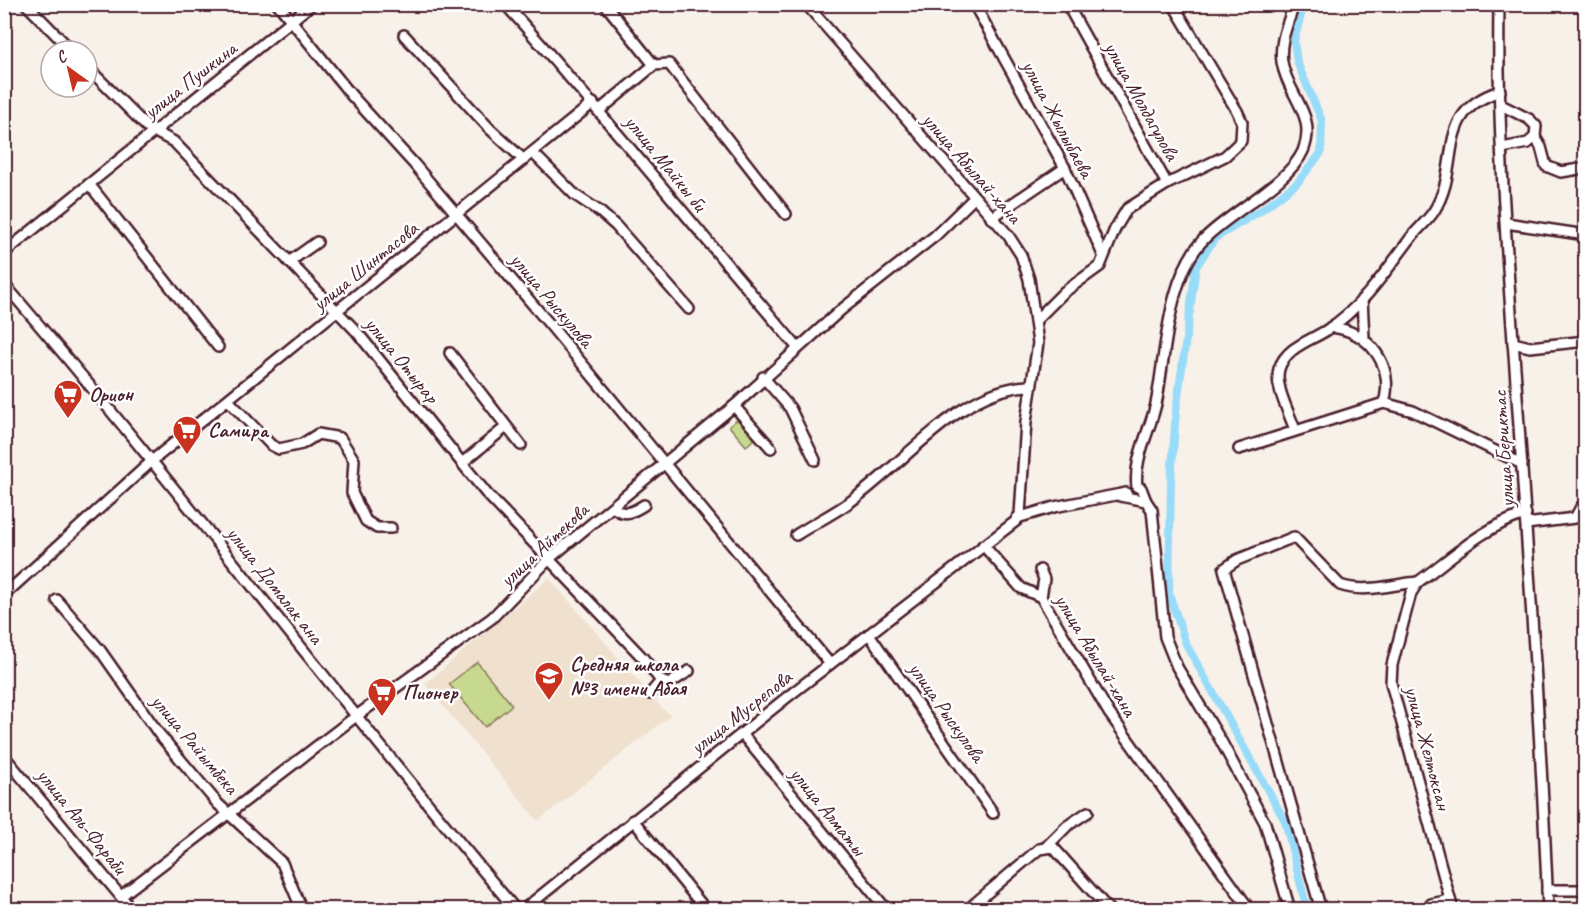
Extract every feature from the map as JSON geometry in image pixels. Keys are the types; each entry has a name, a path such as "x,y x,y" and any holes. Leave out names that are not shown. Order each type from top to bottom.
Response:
{"street":[{"path":"26,4 60,39"},
{"name":"улица Рыскулова","path":"278,4 360,105 457,215 666,463 830,664"},
{"name":"улица Пушкина","path":"4,253 312,4"},
{"name":"улица Майкы би","path":"505,4 596,107 797,347"},
{"path":"605,4 654,65 665,63 672,67 786,214"},
{"name":"улица Абылай-хана","path":"807,4 1021,255 1029,279 1036,320 1038,356 1029,386 1023,485 1017,518"},
{"name":"улица Жылыбаева","path":"974,4 1065,168 1103,255"},
{"name":"улица Молдагулова","path":"1067,4 1167,184"},
{"path":"1036,320 1064,292 1100,266 1103,255 1127,209 1167,184 1235,148 1243,134 1237,111 1173,4"},
{"path":"1137,487 1138,465 1157,400 1175,299 1190,259 1209,235 1255,200 1284,173 1301,154 1306,143 1308,131 1305,116 1284,73 1281,54 1285,29 1294,4"},
{"name":"улица Бериктас","path":"1498,4 1506,223 1526,519 1548,909"},
{"path":"404,35 490,129 524,160"},
{"name":"улица Шинтасова","path":"4,595 153,460 524,160 654,65"},
{"name":"улица Отырар","path":"99,79 153,132 174,142 338,312 378,357 462,463 550,558 589,604 643,658 660,681"},
{"path":"1295,430 1278,381 1278,372 1283,360 1292,350 1331,327 1362,299 1434,211 1443,191 1453,132 1459,118 1481,99 1500,91"},
{"path":"1501,105 1529,119 1536,126 1535,137 1541,147 1546,166 1561,172 1586,168"},
{"path":"1502,148 1528,143 1535,137"},
{"path":"533,153 575,195 616,226 689,309"},
{"name":"улица Жылыбаева","path":"991,218 1065,168"},
{"path":"89,184 218,347"},
{"name":"улица Айтекова","path":"121,896 355,717 492,618 550,558 734,406 797,347 911,256 974,198"},
{"path":"1506,223 1586,235"},
{"path":"289,262 317,242"},
{"name":"улица Домалак ана","path":"4,284 153,460 355,717 516,909"},
{"path":"1362,299 1364,338"},
{"path":"1331,327 1345,328 1364,338 1383,365 1387,381 1384,403"},
{"path":"1513,343 1530,347 1586,341"},
{"name":"улица Отырар","path":"450,353 521,445"},
{"path":"764,377 790,408 815,460"},
{"path":"796,535 847,504 912,448 978,401 1001,390 1029,386"},
{"path":"228,400 271,445 279,449 302,444 318,434 340,438 354,460 351,494 366,522 377,528 391,528"},
{"path":"1239,448 1384,403 1413,411 1522,464"},
{"path":"734,406 771,448"},
{"path":"462,463 506,427"},
{"path":"983,545 1017,518 1054,507 1120,496 1137,487"},
{"path":"1137,487 1141,488 1152,510 1166,637 1177,667 1221,741 1265,823 1290,909"},
{"path":"1120,496 1146,501"},
{"path":"613,507 622,513 628,513 644,505"},
{"path":"1321,909 1224,569 1237,560 1294,537 1340,585 1360,590 1418,582 1508,519 1575,518 1581,507"},
{"name":"улица Абылай-хана","path":"983,545 1021,588 1041,597 1109,713 1250,909"},
{"name":"улица Мусрепова","path":"523,909 983,545"},
{"path":"1040,570 1044,579 1041,597"},
{"name":"улица Желтоксан","path":"1418,582 1411,592 1392,665 1391,684 1451,905"},
{"name":"улица Райымбека","path":"57,600 100,650 159,734 230,814 282,863 302,909"},
{"name":"улица Рыскулова","path":"869,634 993,813"},
{"path":"650,694 660,681 669,684 689,671"},
{"name":"улица Алматы","path":"742,734 887,909"},
{"name":"улица Аль-Фараби","path":"4,756 132,909"},
{"path":"967,909 1039,849 1047,846 1067,826 1088,812"},
{"path":"633,820 706,909"},
{"path":"1047,846 1053,847 1109,909"},
{"path":"1547,890 1586,890"},
{"path":"1431,904 1451,905"}],"shaded area":[{"name":"Средняя школа №3 имени Абая","path":"549,578 662,708 671,715 538,821 425,684"}],"green space":[{"path":"740,417 756,438 746,446 729,426"},
{"path":"477,662 512,705 485,727 449,684"}],"waterway":[{"path":"1304,4 1294,41 1297,62 1322,121 1321,153 1297,183 1260,211 1215,238 1196,267 1176,411 1171,481 1169,593 1186,644 1285,821 1307,910"}],"place":[{"name":"Орион","path":"68,420"},
{"name":"Самира","path":"187,456"},
{"name":"Средняя школа №3 имени Абая","path":"549,702"},
{"name":"Пионер","path":"382,718"}]}
